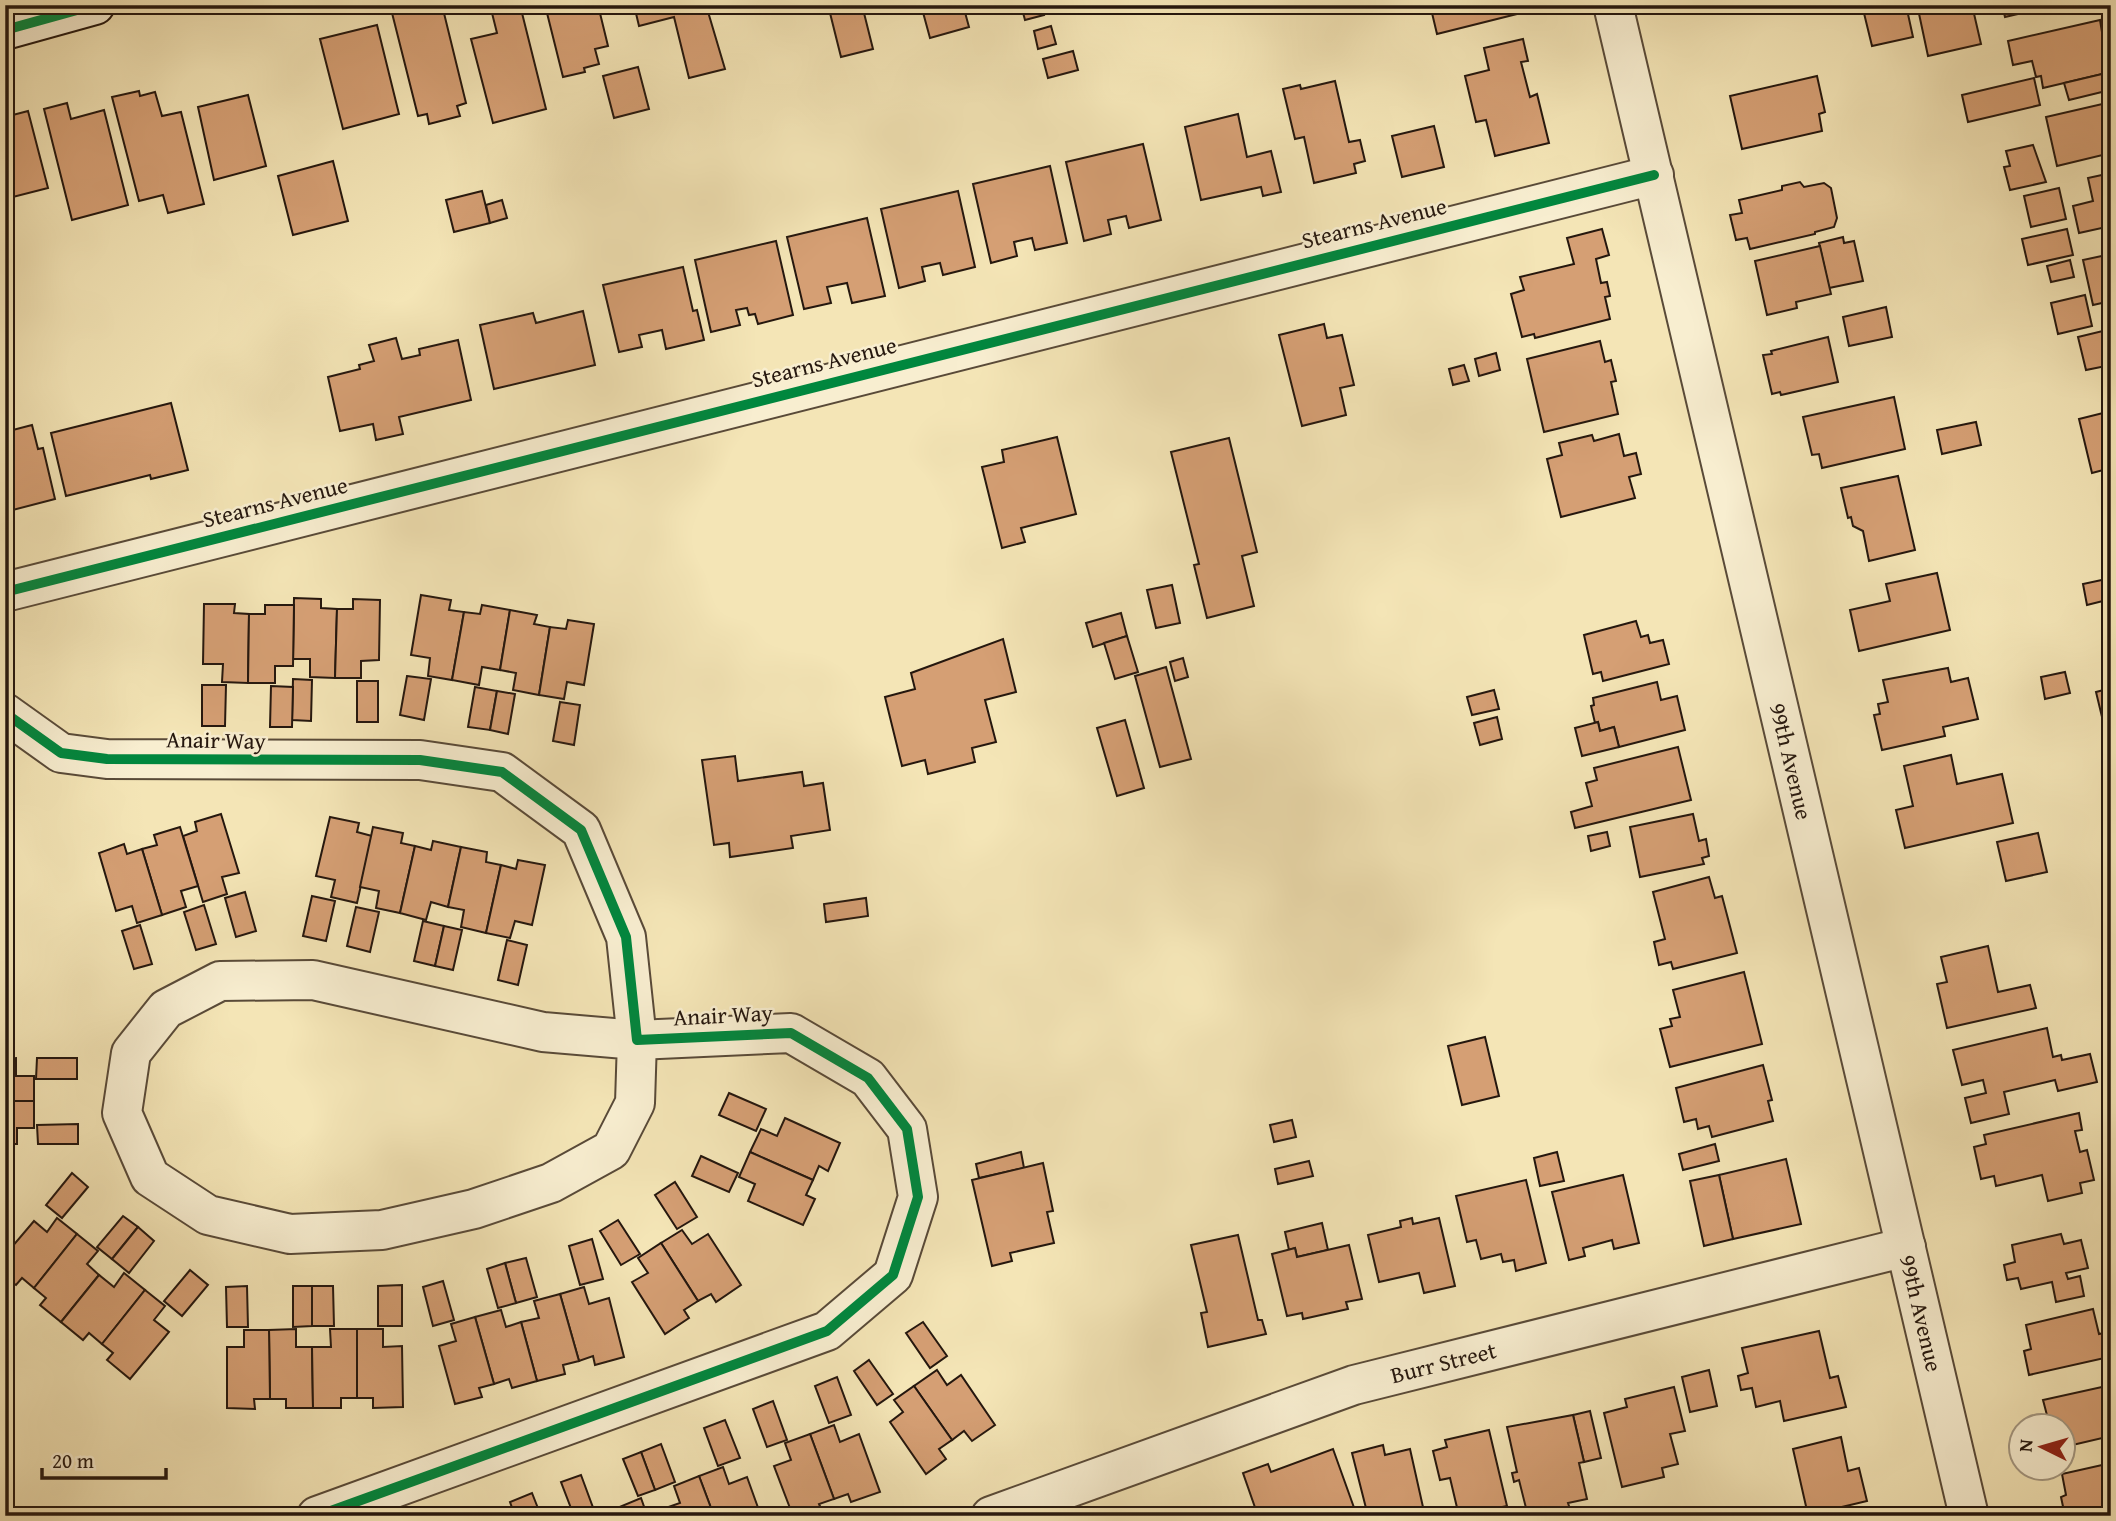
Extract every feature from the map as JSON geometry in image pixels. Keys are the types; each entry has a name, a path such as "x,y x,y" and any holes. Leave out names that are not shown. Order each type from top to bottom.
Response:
{"street":[{"path":"5,30 95,5"},
{"name":"99th Avenue","path":"1613,5 1969,1516"},
{"name":"Stearns Avenue","path":"5,592 1654,175"},
{"name":"Anair Way","path":"5,713 61,753 107,759 420,760 502,772 581,830 626,937 637,1040 635,1103 611,1150 551,1183 474,1209 382,1230 290,1234 208,1215 150,1177 122,1113 131,1053 166,1009 220,981 313,980 543,1032 637,1040 791,1033 867,1078 907,1129 918,1197 893,1275 827,1331 317,1516"},
{"name":"Burr Street","path":"990,1516 1354,1385 1906,1247"}],"building":[{"path":"390,5 442,5 466,103 457,106 460,116 429,124 427,114 418,116"},
{"path":"490,5 520,5 546,109 493,123 471,39 497,33"},
{"path":"545,5 598,5 608,46 595,49 599,64 584,68 585,72 563,77"},
{"path":"634,5 706,5 725,69 689,78 674,17 639,26"},
{"path":"828,5 862,5 873,49 841,57"},
{"path":"921,5 963,5 969,27 930,38"},
{"path":"1021,5 1041,5 1044,15 1025,20"},
{"path":"1463,5 1514,5 1517,14 1437,34 1432,13"},
{"path":"1862,5 1906,5 1913,37 1872,46"},
{"path":"1936,5 1972,5 1981,44 1928,56 1918,9"},
{"path":"2002,5 2056,5 2005,17"},
{"path":"2100,20 2102,32 2108,31 2111,43 2111,56 2108,56 2111,72 2043,88 2041,76 2036,77 2032,61 2013,65 2008,41"},
{"path":"377,25 399,114 343,129 320,39"},
{"path":"1051,26 1056,44 1038,49 1034,31"},
{"path":"1523,39 1528,61 1521,62 1530,97 1537,94 1549,143 1495,156 1486,120 1476,122 1465,76 1489,70 1484,48"},
{"path":"1073,51 1078,70 1048,78 1043,59"},
{"path":"638,67 649,109 614,118 603,76"},
{"path":"2102,74 2106,91 2069,100 2064,83"},
{"path":"1817,76 1825,112 1819,114 1822,131 1742,149 1730,96"},
{"path":"2034,78 2040,105 1968,122 1962,95"},
{"path":"1335,81 1349,142 1360,140 1365,161 1354,164 1356,173 1314,183 1304,137 1295,139 1283,89 1300,85 1301,89"},
{"path":"139,91 140,96 155,92 162,116 181,112 204,204 168,213 163,195 139,201 112,97"},
{"path":"248,95 266,166 214,180 198,107"},
{"path":"2111,102 2111,153 2057,166 2046,117"},
{"path":"67,103 71,119 104,110 128,205 72,220 44,109"},
{"path":"28,111 48,188 5,199 5,117"},
{"path":"1238,114 1247,157 1271,151 1281,192 1263,196 1261,187 1201,200 1185,127"},
{"path":"1434,126 1444,167 1402,177 1392,136"},
{"path":"1143,144 1161,220 1129,228 1126,216 1108,220 1111,234 1084,241 1066,162"},
{"path":"2033,145 2046,182 2010,190 2004,167 2010,166 2006,151"},
{"path":"333,161 348,221 293,235 278,176"},
{"path":"1050,166 1067,243 1035,250 1032,238 1014,242 1017,256 991,263 973,184"},
{"path":"2111,173 2111,226 2079,233 2073,206 2093,201 2088,178"},
{"path":"1800,182 1804,187 1824,183 1831,188 1837,218 1834,227 1750,249 1747,238 1736,240 1730,215 1742,213 1739,200 1782,190 1782,186"},
{"path":"2059,188 2066,219 2031,227 2024,196"},
{"path":"482,191 490,223 454,232 446,200"},
{"path":"958,191 975,267 943,275 940,263 922,267 925,281 899,288 881,209"},
{"path":"502,200 507,218 490,223 486,205"},
{"path":"867,218 885,296 852,303 847,283 827,287 831,303 804,309 787,237"},
{"path":"1602,229 1609,255 1596,259 1601,283 1607,282 1610,296 1605,297 1610,319 1535,338 1534,334 1522,337 1511,294 1524,290 1520,277 1574,264 1567,238"},
{"path":"2067,229 2073,255 2028,265 2022,239"},
{"path":"1843,237 1844,243 1854,241 1863,281 1829,288 1819,243"},
{"path":"776,241 793,315 758,324 755,314 749,315 747,308 736,310 740,325 711,332 695,260"},
{"path":"1820,246 1831,294 1796,302 1797,308 1767,315 1755,261"},
{"path":"2111,254 2111,301 2093,305 2083,260"},
{"path":"2070,260 2074,277 2051,282 2047,266"},
{"path":"683,267 693,311 697,310 704,340 666,349 662,330 639,335 642,347 619,352 603,285"},
{"path":"2085,295 2092,326 2058,334 2051,303"},
{"path":"1886,307 1892,337 1849,346 1843,317"},
{"path":"583,311 595,365 494,389 480,325 533,313 536,323"},
{"path":"1324,324 1327,338 1342,335 1354,385 1340,388 1346,415 1302,426 1279,335"},
{"path":"2111,329 2111,365 2086,370 2078,337"},
{"path":"1828,337 1838,382 1781,395 1780,392 1772,394 1763,355"},
{"path":"396,338 402,359 420,355 419,349 458,340 471,400 399,417 403,434 376,440 373,424 340,431 328,377 360,369 359,365 374,361 369,345"},
{"path":"1600,341 1605,362 1611,360 1616,381 1611,382 1618,414 1544,432 1527,359"},
{"path":"1496,353 1500,370 1479,376 1475,359"},
{"path":"1464,365 1469,381 1453,385 1449,369"},
{"path":"1894,397 1905,449 1822,468 1819,454 1812,455 1803,417"},
{"path":"171,403 188,470 151,479 150,475 66,496 51,433"},
{"path":"2111,411 2111,468 2092,473 2079,419"},
{"path":"1976,422 1981,445 1942,454 1937,430"},
{"path":"32,425 38,449 43,448 55,499 5,512 5,432"},
{"path":"1619,434 1624,456 1636,453 1641,474 1629,477 1635,498 1561,517 1547,459 1562,455 1559,443 1592,435 1594,441"},
{"path":"1057,437 1076,514 1021,528 1025,542 1002,548 982,467 1004,462 1002,450"},
{"path":"1229,438 1257,552 1242,556 1254,606 1207,618 1194,565 1199,564 1171,452"},
{"path":"1898,476 1915,550 1869,561 1863,531 1853,526 1851,517 1848,518 1841,488"},
{"path":"1937,573 1950,630 1859,651 1850,610 1890,601 1886,584"},
{"path":"2111,578 2111,599 2087,605 2083,584"},
{"path":"1172,585 1180,623 1156,628 1147,590"},
{"path":"421,595 451,600 449,610 464,612 452,680 428,676 430,658 411,655"},
{"path":"294,598 321,599 321,608 337,609 335,678 310,677 310,659 293,659"},
{"path":"353,599 380,600 379,660 361,661 361,678 335,678 337,609 353,609"},
{"path":"204,604 235,604 234,613 249,614 248,683 222,682 223,664 203,664"},
{"path":"265,605 294,605 293,666 275,666 275,683 248,683 249,614 265,614"},
{"path":"482,605 510,610 500,670 482,667 479,685 452,680 464,612 480,614"},
{"path":"510,610 537,615 534,624 550,627 539,695 513,690 516,673 500,670"},
{"path":"1121,613 1127,636 1093,647 1086,623"},
{"path":"568,620 594,624 584,685 567,682 564,699 539,695 550,627 566,629"},
{"path":"1636,621 1641,637 1648,635 1650,643 1663,640 1669,664 1603,681 1601,672 1593,674 1584,635"},
{"path":"1127,636 1138,672 1115,679 1104,643"},
{"path":"1003,639 1016,692 985,700 996,742 972,748 975,762 928,774 925,760 902,766 885,697 915,689 911,673"},
{"path":"1183,658 1188,677 1175,681 1170,662"},
{"path":"1166,667 1191,759 1160,767 1135,676"},
{"path":"1948,668 1951,682 1968,678 1978,719 1943,727 1945,736 1882,750 1874,715 1880,714 1878,704 1888,702 1883,680"},
{"path":"2065,672 2070,693 2045,699 2041,677"},
{"path":"407,676 431,679 424,720 400,715"},
{"path":"293,679 312,680 311,721 292,720"},
{"path":"357,681 378,681 378,722 357,722"},
{"path":"1657,682 1661,700 1677,696 1685,730 1619,747 1614,727 1600,731 1598,722 1595,723 1591,706 1594,705 1593,698"},
{"path":"202,685 226,685 225,726 202,726"},
{"path":"271,686 293,687 292,727 270,727"},
{"path":"475,687 497,691 490,730 468,727"},
{"path":"2111,688 2111,714 2102,717 2096,692"},
{"path":"1494,690 1499,709 1472,715 1467,697"},
{"path":"497,691 515,694 508,734 490,730"},
{"path":"560,702 580,705 574,745 553,741"},
{"path":"1497,717 1502,739 1480,745 1474,723"},
{"path":"1125,720 1144,788 1117,796 1097,728"},
{"path":"1598,722 1600,731 1614,727 1619,747 1582,756 1575,728"},
{"path":"1678,747 1691,800 1575,828 1571,812 1592,806 1586,783 1597,780 1594,768"},
{"path":"1951,755 1957,784 2002,774 2013,823 1905,848 1896,810 1913,806 1904,766"},
{"path":"735,756 738,781 802,772 804,786 823,783 830,830 791,836 793,848 730,857 729,843 714,845 702,760"},
{"path":"221,814 239,873 222,877 227,894 203,902 183,836 197,831 195,822"},
{"path":"1693,814 1699,841 1706,839 1709,856 1702,858 1704,864 1640,877 1630,827"},
{"path":"330,817 359,823 357,832 372,836 357,903 331,897 335,880 316,876"},
{"path":"180,827 198,886 181,891 186,907 162,915 142,849 157,845 154,835"},
{"path":"373,827 403,833 401,843 415,846 400,913 376,908 379,891 360,887"},
{"path":"1607,832 1610,846 1591,851 1588,836"},
{"path":"2038,833 2047,872 2006,881 1997,842"},
{"path":"433,841 461,847 448,907 431,902 426,920 400,913 415,846 431,850"},
{"path":"124,844 127,854 142,849 162,915 137,923 132,906 116,911 99,853"},
{"path":"461,847 487,852 486,862 501,865 486,933 461,927 464,910 448,907"},
{"path":"518,860 545,865 532,925 515,921 510,938 486,933 501,865 516,869"},
{"path":"1709,877 1715,898 1722,896 1737,953 1673,969 1671,962 1659,965 1654,942 1665,939 1653,892"},
{"path":"245,892 256,931 236,937 225,898"},
{"path":"312,896 335,901 326,941 303,936"},
{"path":"866,898 868,916 826,922 824,904"},
{"path":"204,905 216,944 196,950 184,912"},
{"path":"356,907 379,912 370,952 347,946"},
{"path":"423,921 444,926 435,966 414,961"},
{"path":"140,925 152,964 134,969 122,931"},
{"path":"444,926 462,930 453,970 435,966"},
{"path":"507,940 527,945 518,985 498,980"},
{"path":"1988,946 1998,992 2030,985 2036,1008 1947,1028 1937,984 1947,982 1941,957"},
{"path":"1744,972 1762,1044 1670,1067 1660,1029 1672,1026 1670,1019 1680,1017 1673,990"},
{"path":"2047,1028 2053,1057 2061,1055 2062,1060 2090,1054 2097,1082 2058,1091 2055,1080 2004,1092 2009,1114 1971,1123 1965,1098 1986,1093 1983,1080 1962,1085 1953,1050"},
{"path":"1485,1037 1499,1096 1462,1105 1448,1046"},
{"path":"16,1058 16,1076 34,1076 34,1101 5,1101 5,1059"},
{"path":"37,1058 77,1058 77,1079 36,1079"},
{"path":"1763,1065 1772,1100 1768,1101 1773,1121 1712,1137 1709,1126 1698,1129 1696,1119 1684,1122 1676,1088"},
{"path":"729,1093 766,1109 756,1131 719,1115"},
{"path":"5,1101 34,1101 34,1128 17,1128 17,1144 5,1144"},
{"path":"2079,1113 2082,1130 2075,1131 2080,1152 2087,1150 2094,1180 2080,1183 2082,1193 2048,1201 2042,1175 1996,1186 1994,1176 1981,1179 1974,1147 1986,1144 1984,1135"},
{"path":"785,1118 840,1143 828,1171 819,1166 813,1180 750,1152 761,1129 777,1136"},
{"path":"1292,1120 1296,1137 1274,1142 1270,1125"},
{"path":"78,1124 78,1144 38,1144 37,1125"},
{"path":"1715,1144 1719,1161 1683,1170 1679,1154"},
{"path":"750,1152 813,1180 806,1195 815,1199 803,1225 748,1201 755,1184 739,1177"},
{"path":"1021,1152 1024,1168 979,1178 976,1164"},
{"path":"1557,1152 1564,1181 1540,1186 1534,1158"},
{"path":"701,1156 738,1173 729,1192 692,1176"},
{"path":"1786,1159 1801,1224 1733,1239 1719,1175"},
{"path":"1309,1161 1313,1176 1278,1184 1275,1169"},
{"path":"1043,1163 1053,1211 1047,1212 1054,1243 1010,1253 1012,1261 992,1266 972,1180"},
{"path":"72,1173 88,1187 62,1218 46,1205"},
{"path":"1623,1175 1639,1243 1614,1249 1612,1240 1583,1248 1585,1256 1569,1260 1552,1192"},
{"path":"1719,1175 1733,1239 1704,1246 1690,1181"},
{"path":"1526,1180 1546,1263 1516,1271 1514,1260 1503,1262 1501,1254 1481,1259 1476,1240 1467,1242 1456,1196"},
{"path":"675,1182 697,1217 677,1229 655,1195"},
{"path":"123,1216 138,1227 112,1259 97,1247"},
{"path":"57,1218 77,1234 34,1288 22,1278 16,1285 5,1277 5,1255 34,1221 47,1232"},
{"path":"1412,1218 1413,1224 1439,1218 1455,1286 1424,1293 1419,1273 1379,1282 1368,1235 1401,1227 1400,1221"},
{"path":"618,1220 640,1254 621,1265 600,1231"},
{"path":"1322,1223 1328,1250 1297,1257 1295,1248 1289,1250 1285,1232"},
{"path":"138,1227 154,1241 129,1273 112,1259"},
{"path":"682,1230 692,1244 708,1234 741,1285 716,1302 711,1294 698,1301 661,1243"},
{"path":"77,1234 98,1251 87,1264 99,1275 61,1322 40,1305 46,1298 34,1288"},
{"path":"2061,1234 2064,1244 2081,1240 2088,1268 2066,1273 2068,1279 2080,1276 2084,1296 2056,1302 2052,1282 2021,1289 2018,1278 2007,1280 2004,1265 2015,1262 2012,1245"},
{"path":"1238,1235 1258,1320 1262,1320 1266,1334 1208,1347 1201,1313 1207,1312 1191,1245"},
{"path":"592,1239 603,1279 580,1285 569,1246"},
{"path":"661,1243 698,1301 684,1310 689,1318 665,1334 632,1282 648,1273 638,1258"},
{"path":"1349,1245 1362,1299 1346,1302 1348,1309 1303,1319 1302,1313 1287,1316 1272,1254 1295,1248 1297,1257"},
{"path":"526,1258 537,1297 516,1303 505,1263"},
{"path":"505,1263 516,1303 498,1308 487,1269"},
{"path":"190,1270 208,1285 182,1316 164,1301"},
{"path":"124,1273 145,1290 102,1344 89,1333 83,1340 61,1322 99,1275 114,1287"},
{"path":"443,1281 454,1320 433,1326 423,1287"},
{"path":"402,1285 402,1326 378,1326 378,1286"},
{"path":"247,1286 248,1327 227,1327 226,1287"},
{"path":"293,1286 312,1286 312,1326 293,1327"},
{"path":"312,1286 333,1286 334,1326 312,1326"},
{"path":"584,1287 589,1304 609,1298 624,1357 595,1365 593,1356 579,1361 560,1294"},
{"path":"145,1290 165,1306 154,1320 169,1332 130,1379 107,1360 113,1353 102,1344"},
{"path":"560,1294 579,1361 563,1365 565,1374 537,1381 521,1322 539,1318 534,1301"},
{"path":"2093,1309 2099,1334 2104,1333 2109,1357 2029,1375 2024,1351 2031,1349 2026,1325"},
{"path":"501,1310 506,1327 521,1322 537,1381 512,1388 509,1379 494,1384 475,1317"},
{"path":"475,1317 494,1384 479,1388 482,1397 455,1404 439,1346 456,1341 451,1324"},
{"path":"923,1322 947,1356 930,1368 906,1333"},
{"path":"296,1329 296,1347 312,1347 313,1408 286,1408 286,1399 270,1399 269,1330"},
{"path":"330,1329 357,1329 357,1398 341,1398 341,1408 313,1408 312,1347 331,1347"},
{"path":"357,1329 383,1329 383,1347 402,1346 403,1407 373,1408 373,1398 357,1398"},
{"path":"244,1330 269,1330 270,1399 254,1399 255,1409 227,1408 227,1347 244,1347"},
{"path":"1819,1331 1830,1378 1838,1376 1846,1407 1784,1421 1780,1401 1756,1407 1752,1388 1741,1390 1738,1376 1748,1373 1742,1348"},
{"path":"869,1360 893,1394 877,1405 854,1371"},
{"path":"937,1370 947,1385 961,1375 995,1425 972,1441 964,1431 952,1440 914,1386"},
{"path":"1709,1370 1717,1406 1690,1412 1682,1377"},
{"path":"837,1377 851,1415 829,1423 815,1386"},
{"path":"2111,1385 2111,1436 2078,1444 2078,1412 2046,1412 2043,1400"},
{"path":"914,1386 952,1440 939,1449 946,1459 926,1474 890,1422 903,1412 894,1400"},
{"path":"1674,1387 1685,1431 1670,1434 1678,1464 1662,1468 1664,1477 1622,1487 1604,1413 1627,1407 1625,1399"},
{"path":"773,1401 787,1440 767,1447 753,1409"},
{"path":"1590,1411 1601,1458 1584,1462 1573,1415"},
{"path":"1573,1415 1584,1462 1579,1463 1587,1499 1568,1503 1571,1512 1528,1516 1519,1480 1514,1482 1512,1473 1517,1472 1507,1427"},
{"path":"725,1420 740,1458 718,1466 704,1428"},
{"path":"834,1425 840,1442 859,1434 880,1492 851,1502 848,1494 834,1499 810,1434"},
{"path":"1489,1430 1507,1506 1459,1516 1450,1478 1440,1480 1433,1451 1447,1447 1445,1440"},
{"path":"810,1434 834,1499 819,1504 823,1513 793,1516 774,1466 791,1460 785,1443"},
{"path":"1841,1437 1848,1471 1859,1468 1867,1501 1808,1515 1793,1449"},
{"path":"661,1444 675,1482 655,1490 641,1452"},
{"path":"1383,1445 1385,1455 1410,1449 1425,1516 1368,1516 1352,1453"},
{"path":"1333,1449 1357,1516 1258,1516 1243,1473 1268,1464 1271,1472"},
{"path":"641,1452 655,1490 638,1496 623,1459"},
{"path":"2111,1463 2111,1516 2065,1516 2061,1497 2066,1495 2064,1482 2078,1482 2078,1470"},
{"path":"723,1467 729,1484 747,1477 761,1516 714,1516 699,1476"},
{"path":"581,1475 595,1513 574,1516 561,1482"},
{"path":"699,1476 714,1516 665,1516 663,1509 680,1503 674,1486"},
{"path":"532,1493 541,1516 515,1516 510,1502"},
{"path":"641,1498 647,1515 663,1509 665,1516 620,1516 617,1508"},
{"path":"617,1508 620,1516 596,1516"}],"cycle path":[{"path":"5,30 95,5"},
{"path":"5,592 1654,175"},
{"path":"5,713 61,753 107,759 420,760 502,772 581,830 626,937 637,1040 791,1033 868,1078 907,1129 918,1197 893,1275 827,1331 317,1516"}]}
